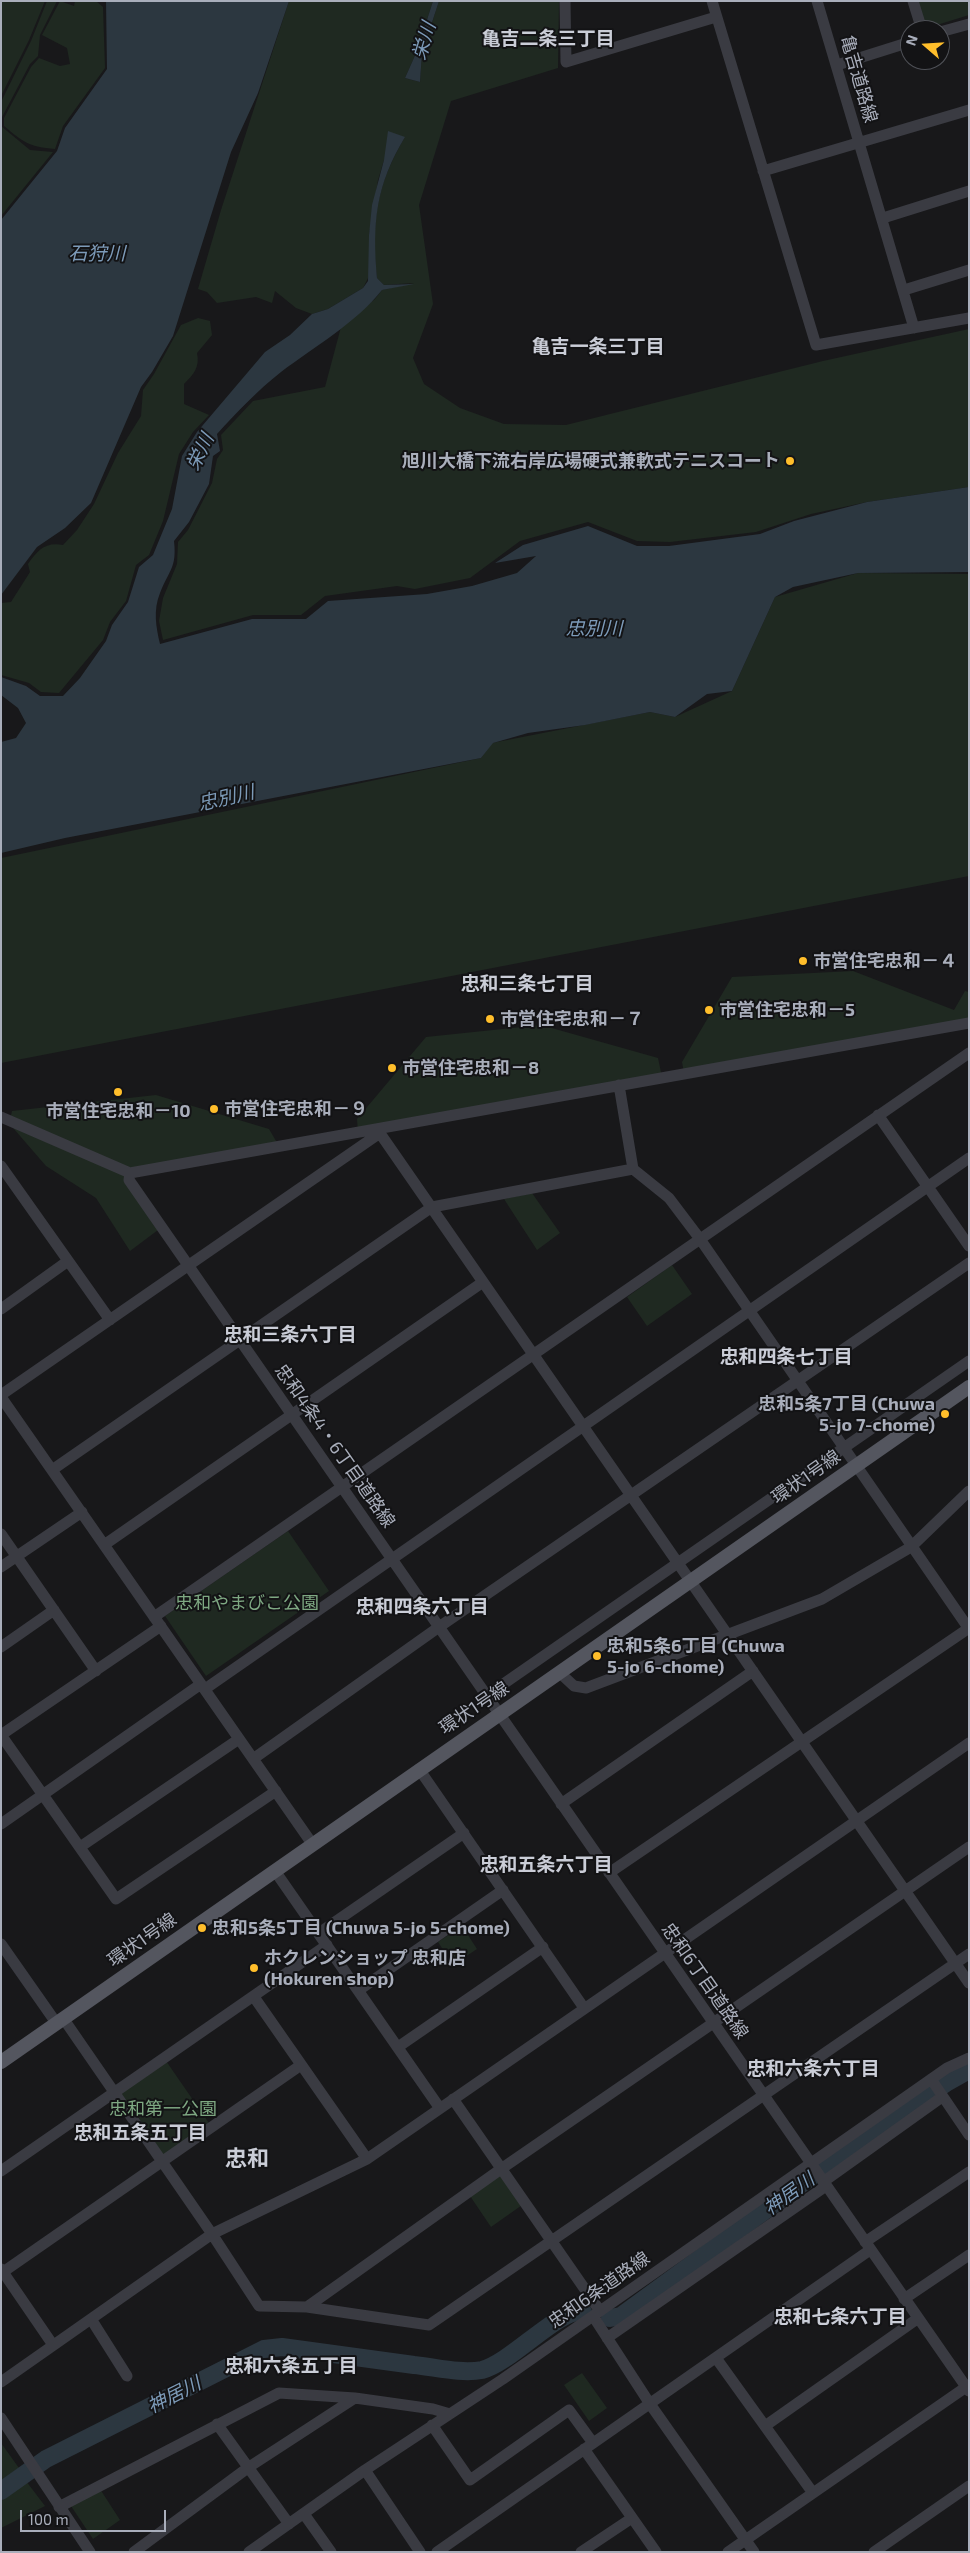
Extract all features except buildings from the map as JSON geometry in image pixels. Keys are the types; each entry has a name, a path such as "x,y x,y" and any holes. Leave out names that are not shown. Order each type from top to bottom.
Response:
{"main road":[{"name":"環状1号線","path":"1,2062 969,1386"}],"street":[{"path":"565,1 566,62 716,17"},
{"path":"712,1 816,345 969,318"},
{"name":"亀吉道路線","path":"817,1 859,143 969,110"},
{"path":"913,1 919,20"},
{"path":"950,29 969,24"},
{"path":"836,65 900,45"},
{"path":"763,171 859,143 883,218 914,328"},
{"path":"883,218 969,191"},
{"path":"904,290 969,270"},
{"path":"1,1117 130,1173 379,1131 969,1023"},
{"path":"276,1791 116,1899 1,1736 96,1671 157,1621 342,1488 969,1053"},
{"path":"610,1873 801,1741 969,1629 700,1240 669,1198 633,1169 619,1086"},
{"path":"878,1115 969,1246"},
{"path":"379,1131 969,1983"},
{"path":"313,1845 1,1396 379,1131"},
{"path":"1,1824 392,1558 747,1310 969,1158"},
{"path":"1,1166 110,1320"},
{"path":"52,1470 432,1207 633,1169"},
{"name":"忠和4条4・6丁目道路線","path":"130,1173 129,1180 292,1413 498,1714"},
{"path":"1,1309 68,1261"},
{"path":"253,1759 439,1627 631,1497 969,1263"},
{"path":"104,1545 483,1282"},
{"path":"486,1696 969,1361"},
{"path":"560,1673 574,1686 586,1688 822,1599 911,1547 969,1491"},
{"path":"1,1567 82,1512"},
{"path":"1,1534 96,1671"},
{"path":"1,1647 54,1610"},
{"path":"561,1804 753,1671"},
{"name":"忠和6丁目道路線","path":"498,1714 610,1873 917,2319 968,2388"},
{"path":"80,1847 239,1738"},
{"path":"1,2382 212,2234 367,2159 439,2107 969,1742"},
{"path":"419,1769 584,2008"},
{"path":"319,1933 464,1833"},
{"path":"307,2307 501,2169 969,1847"},
{"path":"276,1871 439,2107"},
{"path":"359,1990 503,1890"},
{"path":"1,1944 116,2092 259,2306 307,2307 429,2325 969,1954"},
{"path":"1,2171 328,1945"},
{"path":"398,2047 543,1947"},
{"path":"254,1996 367,2159"},
{"name":"忠和6条道路線","path":"249,2552 365,2470 597,2313 819,2176 937,2089 947,2068 969,2058"},
{"path":"53,2345 2,2271 301,2065"},
{"path":"607,2338 819,2176 937,2089 969,2135"},
{"path":"453,2098 552,2241 597,2313 607,2338 650,2404 754,2552"},
{"path":"437,2552 716,2358 969,2172"},
{"path":"904,2299 969,2255"},
{"path":"91,2319 127,2376"},
{"path":"765,2426 917,2319"},
{"path":"716,2358 813,2493"},
{"path":"728,2552 968,2388"},
{"path":"59,2506 279,2393 355,2398 433,2409 450,2414"},
{"path":"134,2552 249,2467 355,2398"},
{"path":"432,2425 470,2480 569,2410 588,2446 632,2518 656,2552"},
{"path":"1,2418 90,2552"},
{"path":"217,2424 289,2524"},
{"path":"365,2470 420,2552"},
{"path":"874,2552 969,2486"},
{"path":"304,2514 331,2552"},
{"path":"581,2552 632,2518"}],"green space":[{"path":"1,1 45,1 29,40 1,96"},
{"path":"47,1 57,1 40,35 38,56 30,64 1,119 1,102 31,41"},
{"path":"60,1 74,6 75,1 96,1 103,7 105,68 63,126 55,149 39,147 22,140 4,126 4,118 31,67 39,58 60,66 70,64 67,48 42,35"},
{"path":"289,1 433,1 417,51 405,78 420,82 422,53 439,1 559,1 558,68 451,101 419,205 433,304 413,358 424,384 460,408 504,424 566,425 823,361 969,329 969,487 867,502 811,514 756,532 670,542 637,541 588,522 520,541 470,578 415,589 397,586 325,596 301,615 253,615 163,640 159,621 163,598 177,564 178,542 188,530 212,483 217,459 223,450 221,435 253,401 325,387 341,327 375,299 382,290 414,283 384,285 377,278 375,258 376,222 382,188 395,155 405,137 384,160 378,180 369,235 370,274 363,288 328,309 312,314 296,308 275,291 272,303 256,297 217,303 207,292 198,289 221,210"},
{"path":"916,1 969,1 969,15 950,21 921,20"},
{"path":"1,126 30,150 53,152 1,216"},
{"path":"198,318 210,321 212,335 197,353 198,362 195,370 184,384 184,404 209,415 193,432 179,454 163,521 149,555 136,565 126,601 110,622 103,640 59,693 41,692 29,683 1,675 1,603 11,602 30,572 28,564 42,548 57,544 63,545 77,530 94,504 118,453 141,416 143,390 181,325"},
{"path":"858,573 969,574 969,876 1,1063 1,858 481,758 492,743 650,712 675,717 732,691 775,597"},
{"path":"853,971 954,1010 965,991 969,992 969,1023 684,1073 682,1062 732,977"},
{"path":"541,1025 658,1058 662,1077 358,1133 357,1119 426,1037"},
{"path":"156,1095 269,1129 279,1146 130,1173 162,1227 130,1251 96,1198 46,1166 14,1129 10,1120 12,1111"},
{"path":"532,1193 560,1233 537,1250 504,1199"},
{"path":"672,1265 692,1294 647,1326 627,1297"},
{"name":"忠和やまびこ公園","path":"288,1531 329,1591 206,1676 165,1616"},
{"path":"462,1926 477,1949 453,1965 438,1942"},
{"name":"忠和第一公園","path":"164,2058 211,2126 162,2160 116,2092"},
{"path":"501,2169 525,2203 491,2227 468,2193"},
{"path":"582,2373 607,2408 589,2421 564,2385"},
{"path":"1,2443 19,2468 1,2481"},
{"path":"26,2481 45,2506 1,2528 1,2500"},
{"path":"100,2489 120,2520 93,2539 71,2506"}],"water":[{"name":"石狩川","path":"106,1 289,1 258,93 231,152 173,336 141,387 91,503 65,528 37,547 1,595 1,220 57,151 65,128 107,69"},
{"name":"栄川","path":"433,1 439,1 422,53 420,82 405,78 417,51"},
{"name":"忠別川","path":"388,131 405,137 388,171 378,205 375,239 377,278 384,285 414,284 382,290 372,302 347,324 281,372 217,434 220,451 213,456 209,484 189,522 174,541 175,550 172,568 156,606 157,631 160,644 252,619 306,619 328,601 427,594 472,586 517,573 536,556 495,563 523,545 588,526 637,546 669,546 760,534 794,521 867,502 969,487 969,572 858,573 793,587 775,597 732,691 707,694 675,717 650,712 585,725 528,733 493,743 481,758 65,838 1,853 1,742 16,738 26,723 18,708 1,695 1,677 26,686 40,696 63,696 80,678 106,641 112,625 128,602 139,567 153,555 172,509 182,456 197,432 265,352 290,335 312,314 328,309 363,288 368,281 372,205 384,160"}],"waterway":[{"name":"神居川","path":"610,2318 621,2316 860,2141 946,2083 969,2070"},
{"name":"神居川","path":"1,2491 46,2459 264,2349 282,2347 448,2370 474,2371 494,2365 562,2318 573,2313 583,2312"}],"place":[{"name":"旭川大橋下流右岸広場硬式兼軟式テニスコート","path":"790,461"},
{"name":"市営住宅忠和－４","path":"803,961"},
{"name":"市営住宅忠和－5","path":"709,1010"},
{"name":"市営住宅忠和－７","path":"490,1019"},
{"name":"市営住宅忠和－8","path":"392,1068"},
{"name":"市営住宅忠和－10","path":"118,1092"},
{"name":"市営住宅忠和－９","path":"214,1109"},
{"name":"忠和5条7丁目 (Chuwa 5-jo 7-chome)","path":"945,1414"},
{"name":"忠和5条6丁目 (Chuwa 5-jo 6-chome)","path":"597,1656"},
{"name":"忠和5条5丁目 (Chuwa 5-jo 5-chome)","path":"202,1928"},
{"name":"ホクレンショップ 忠和店 (Hokuren shop)","path":"254,1968"}],"district":[{"name":"亀吉二条三丁目","path":"548,39"},
{"name":"亀吉一条三丁目","path":"598,347"},
{"name":"忠和三条七丁目","path":"527,984"},
{"name":"忠和三条六丁目","path":"290,1335"},
{"name":"忠和四条七丁目","path":"786,1357"},
{"name":"忠和四条六丁目","path":"422,1607"},
{"name":"忠和五条六丁目","path":"546,1865"},
{"name":"忠和六条六丁目","path":"813,2069"},
{"name":"忠和五条五丁目","path":"140,2133"},
{"name":"忠和","path":"247,2159"},
{"name":"忠和七条六丁目","path":"840,2317"},
{"name":"忠和六条五丁目","path":"291,2366"}]}
